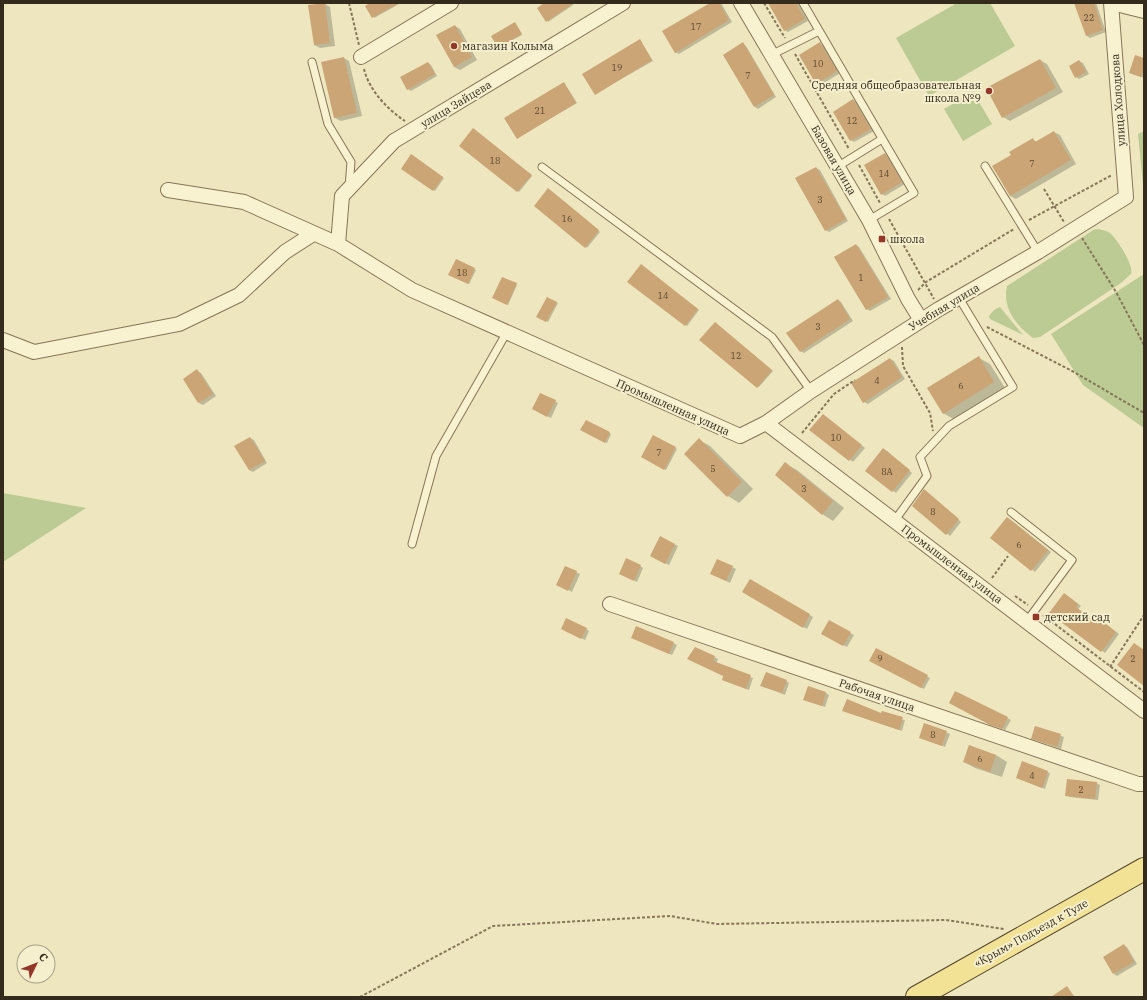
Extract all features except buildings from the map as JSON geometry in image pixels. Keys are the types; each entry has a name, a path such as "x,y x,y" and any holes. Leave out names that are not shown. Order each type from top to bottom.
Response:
{"main road":[{"name":"«Крым» Подъезд к Туле","path":"917,997 1144,869"}],"street":[{"path":"362,57 451,3"},
{"name":"улица Зайцева","path":"338,244 342,196 394,141 623,3"},
{"path":"1111,3 1144,11"},
{"name":"улица Холодкова","path":"1111,3 1126,197"},
{"name":"Базовая улица","path":"745,4 837,167 869,220 908,299 921,320"},
{"name":"Промышленная улица","path":"168,190 244,202 338,244 412,290 740,436 766,423 1144,711"},
{"name":"Учебная улица","path":"766,423 811,390 921,320 1038,252 1126,197"},
{"path":"3,340 34,352 179,324 239,296 285,252 313,234"},
{"name":"Рабочая улица","path":"610,604 1138,784 1144,784"}],"lane":[{"path":"803,3 914,193 869,220"},
{"path":"773,54 789,44 819,31"},
{"path":"312,62 328,124 351,162 349,189"},
{"path":"837,167 882,139"},
{"path":"542,166 772,337 811,390"},
{"path":"984,166 1038,252"},
{"path":"895,520 927,476 920,457 950,426 1013,387 959,298"},
{"path":"412,544 436,456 507,332"},
{"path":"1012,512 1072,560 1027,621"}],"path":[{"path":"349,3 366,76 379,98 394,114 416,128"},
{"path":"1044,189 1116,292 1144,345"},
{"path":"974,321 1000,332 1074,372 1144,413"},
{"path":"901,333 902,366 930,413 935,442"},
{"path":"896,352 902,348"},
{"path":"802,433 834,394 859,377"},
{"path":"992,578 1008,556"},
{"path":"1110,666 1144,615"},
{"path":"360,997 493,926 670,916 718,924 946,920 1031,933"}],"green space":[{"path":"957,3 990,3 1015,46 929,96 896,38"},
{"path":"973,92 992,124 963,141 944,109"},
{"path":"1144,131 1144,195 1138,134"},
{"path":"1095,229 1101,229 1110,233 1121,246 1128,259 1131,274 1121,283 1040,337 1033,338 1016,322 1009,309 1006,294 1007,286"},
{"path":"1144,274 1144,428 1083,385 1051,334"},
{"path":"1000,307 1023,335 990,319 989,316 994,310"},
{"path":"3,493 86,508 3,562"}],"place":[{"name":"магазин Колыма","path":"454,46"},
{"name":"Средняя общеобразовательная школа №9","path":"989,91"},
{"name":"школа","path":"882,239"},
{"name":"детский сад","path":"1036,617"}]}
